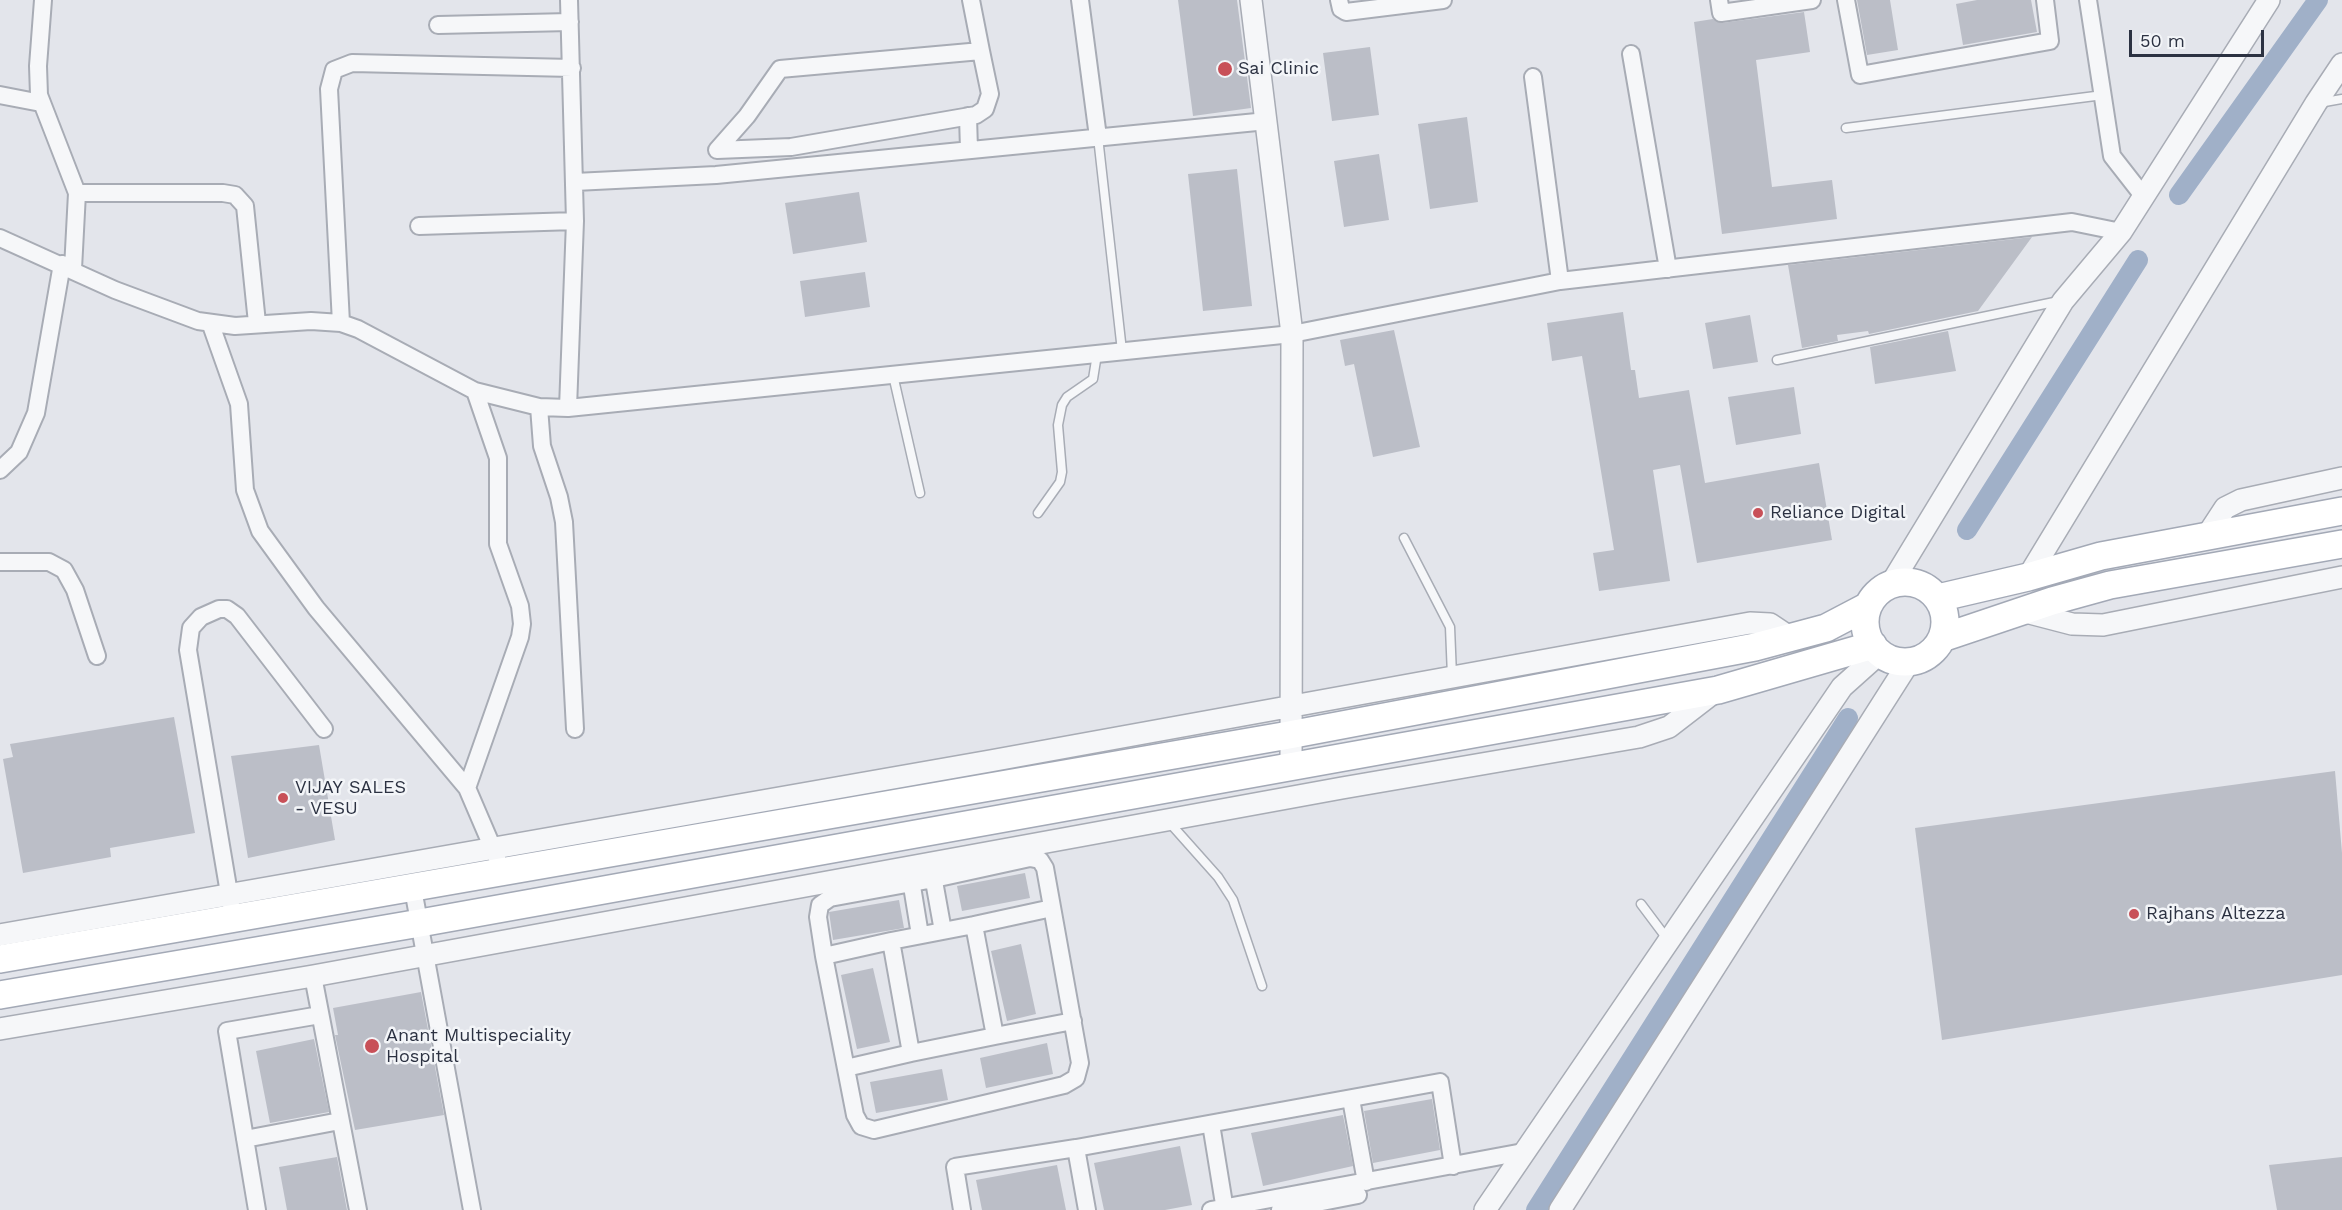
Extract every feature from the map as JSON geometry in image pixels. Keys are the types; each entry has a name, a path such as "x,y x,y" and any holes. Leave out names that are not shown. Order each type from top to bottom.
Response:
{"main road":[{"path":"1938,598 2028,577 2101,556 2342,511"},
{"path":"1942,638 2110,585 2342,544"},
{"path":"0,959 232,908 413,889 498,861 1289,735 1755,647 1826,628 1868,606 1881,590 1891,584 1911,582 1922,585 1938,598 1946,618 1942,638 1929,654 1909,662 1889,658 1876,649 1865,626 1868,606"},
{"path":"0,995 420,923 1718,690 1876,649"}],"street":[{"path":"0,470 19,452 36,412 68,267 77,193 41,103 38,66 44,0"},
{"path":"568,408 575,221 569,0"},
{"path":"971,0 990,94 985,109 968,116 791,147 717,150 747,116 780,69 981,51"},
{"path":"1080,0 1098,137"},
{"path":"1251,0 1292,334 1289,705 1291,767"},
{"path":"1339,0 1341,9 1346,12 1393,3 1443,0"},
{"path":"1719,0 1721,13 1812,0"},
{"path":"1846,0 1860,75 2050,41 2045,0"},
{"path":"2088,0 2112,156 2144,197"},
{"path":"1891,584 2063,301 2121,232 2269,0"},
{"path":"438,25 570,22"},
{"path":"1631,54 1668,269"},
{"path":"341,323 330,89 334,70 352,63 572,68"},
{"path":"2028,577 2316,103 2342,64"},
{"path":"1533,77 1560,281"},
{"path":"0,95 41,103"},
{"path":"968,116 969,150"},
{"path":"574,182 716,175 1267,121"},
{"path":"77,193 223,193 235,195 244,206 257,324"},
{"path":"419,226 575,221"},
{"path":"0,238 115,290 211,325 311,321 341,323 358,329 475,391 539,407 568,408 1292,334 1560,281 2072,222 2121,232"},
{"path":"211,325 239,404 245,490 260,531 316,608 467,789 498,861"},
{"path":"467,789 520,637 522,624 519,606 498,544 498,458 475,391"},
{"path":"539,407 542,446 560,497 564,522 575,729"},
{"path":"2206,537 2225,508 2241,500 2342,478"},
{"path":"0,562 49,562 64,570 75,590 97,656"},
{"path":"2022,611 2072,624 2103,625 2342,577"},
{"path":"232,908 188,650 191,628 201,617 219,609 228,609 237,616 324,729"},
{"path":"0,935 232,908 498,861 1289,705 1750,622 1770,624 1791,638"},
{"path":"1485,1210 1842,687 1876,649"},
{"path":"1560,1210 1909,662"},
{"path":"0,1029 313,976 426,954 910,875 1168,820 1639,737 1669,726 1718,690"},
{"path":"910,875 830,897 820,905 818,916 855,1115 861,1126 874,1130 1064,1085 1076,1078 1080,1063 1046,868 1040,860 1030,858 932,871"},
{"path":"932,871 943,932"},
{"path":"910,875 920,935"},
{"path":"413,889 472,1210"},
{"path":"824,956 1052,908"},
{"path":"974,925 995,1036"},
{"path":"891,941 911,1053"},
{"path":"313,976 358,1210"},
{"path":"256,1210 228,1031 320,1015"},
{"path":"846,1068 1073,1021"},
{"path":"962,1210 955,1167 1076,1148 1440,1083 1462,1167"},
{"path":"1351,1099 1366,1182"},
{"path":"245,1139 340,1121"},
{"path":"1211,1124 1220,1209 1366,1182 1519,1159"},
{"path":"1076,1148 1087,1210"},
{"path":"1280,1210 1462,1167"}],"lane":[{"path":"1846,128 2103,95"},
{"path":"2316,103 2342,99"},
{"path":"1098,137 1122,351"},
{"path":"1777,360 2063,301"},
{"path":"1038,513 1056,491 1062,472 1059,413 1067,397 1093,379 1097,354"},
{"path":"893,375 920,493"},
{"path":"1404,538 1450,627 1452,676"},
{"path":"1168,820 1218,877 1233,900 1262,986"},
{"path":"1641,904 1670,941"}],"building":[{"path":"1178,0 1237,0 1251,108 1193,116"},
{"path":"1857,0 1890,0 1898,50 1867,55"},
{"path":"1977,0 2031,0 2037,32 1963,45 1956,4"},
{"path":"1804,12 1810,52 1756,60 1772,187 1832,180 1837,219 1722,234 1694,22 1713,19 1722,23"},
{"path":"1370,47 1379,115 1332,121 1323,53"},
{"path":"1467,117 1478,202 1430,209 1418,124"},
{"path":"1379,154 1389,220 1344,227 1334,161"},
{"path":"1237,169 1252,306 1203,311 1188,174"},
{"path":"859,192 867,242 793,254 785,203"},
{"path":"2032,237 1978,311 1869,334 1868,331 1837,335 1838,341 1802,348 1788,265"},
{"path":"865,272 870,307 805,317 800,281"},
{"path":"1623,312 1631,370 1635,370 1639,398 1689,390 1705,483 1819,463 1832,540 1697,563 1680,465 1653,470 1670,581 1599,591 1593,553 1614,550 1582,356 1552,361 1547,323"},
{"path":"1750,315 1758,362 1713,369 1705,323"},
{"path":"1394,330 1420,447 1373,457 1354,364 1345,366 1340,340"},
{"path":"1948,331 1956,371 1875,384 1870,347"},
{"path":"1794,387 1801,434 1736,445 1728,397"},
{"path":"174,717 195,833 110,848 111,857 23,873 3,759 13,757 10,744"},
{"name":"VIJAY SALES - VESU","path":"319,745 335,840 248,858 231,756"},
{"name":"Rajhans Altezza","path":"2335,771 2342,853 2342,975 1942,1040 1915,828"},
{"path":"1025,873 1030,898 962,911 957,886"},
{"path":"899,900 904,928 833,940 829,912"},
{"path":"1021,944 1036,1014 1007,1021 991,951"},
{"path":"873,968 890,1042 857,1049 841,975"},
{"path":"421,992 444,1115 355,1130 335,1035 338,1035 333,1008"},
{"path":"314,1039 329,1112 270,1123 256,1051"},
{"path":"1047,1043 1053,1074 986,1088 980,1058"},
{"path":"942,1069 948,1100 876,1113 870,1082"},
{"path":"1432,1099 1440,1150 1373,1163 1364,1111"},
{"path":"1343,1115 1353,1166 1263,1186 1251,1133"},
{"path":"1180,1146 1192,1205 1165,1210 1104,1210 1094,1163"},
{"path":"337,1157 347,1210 287,1210 279,1167"},
{"path":"2342,1157 2342,1210 2277,1210 2269,1165"},
{"path":"1057,1165 1066,1210 982,1210 976,1180"}],"waterway":[{"path":"2179,195 2318,0"},
{"path":"1967,530 2138,260"},
{"path":"1536,1210 1848,718"}],"place":[{"name":"Sai Clinic","path":"1225,69"},
{"name":"Reliance Digital","path":"1758,513"},
{"name":"VIJAY SALES - VESU","path":"283,798"},
{"name":"Rajhans Altezza","path":"2134,914"},
{"name":"Anant Multispeciality Hospital","path":"372,1046"}]}
